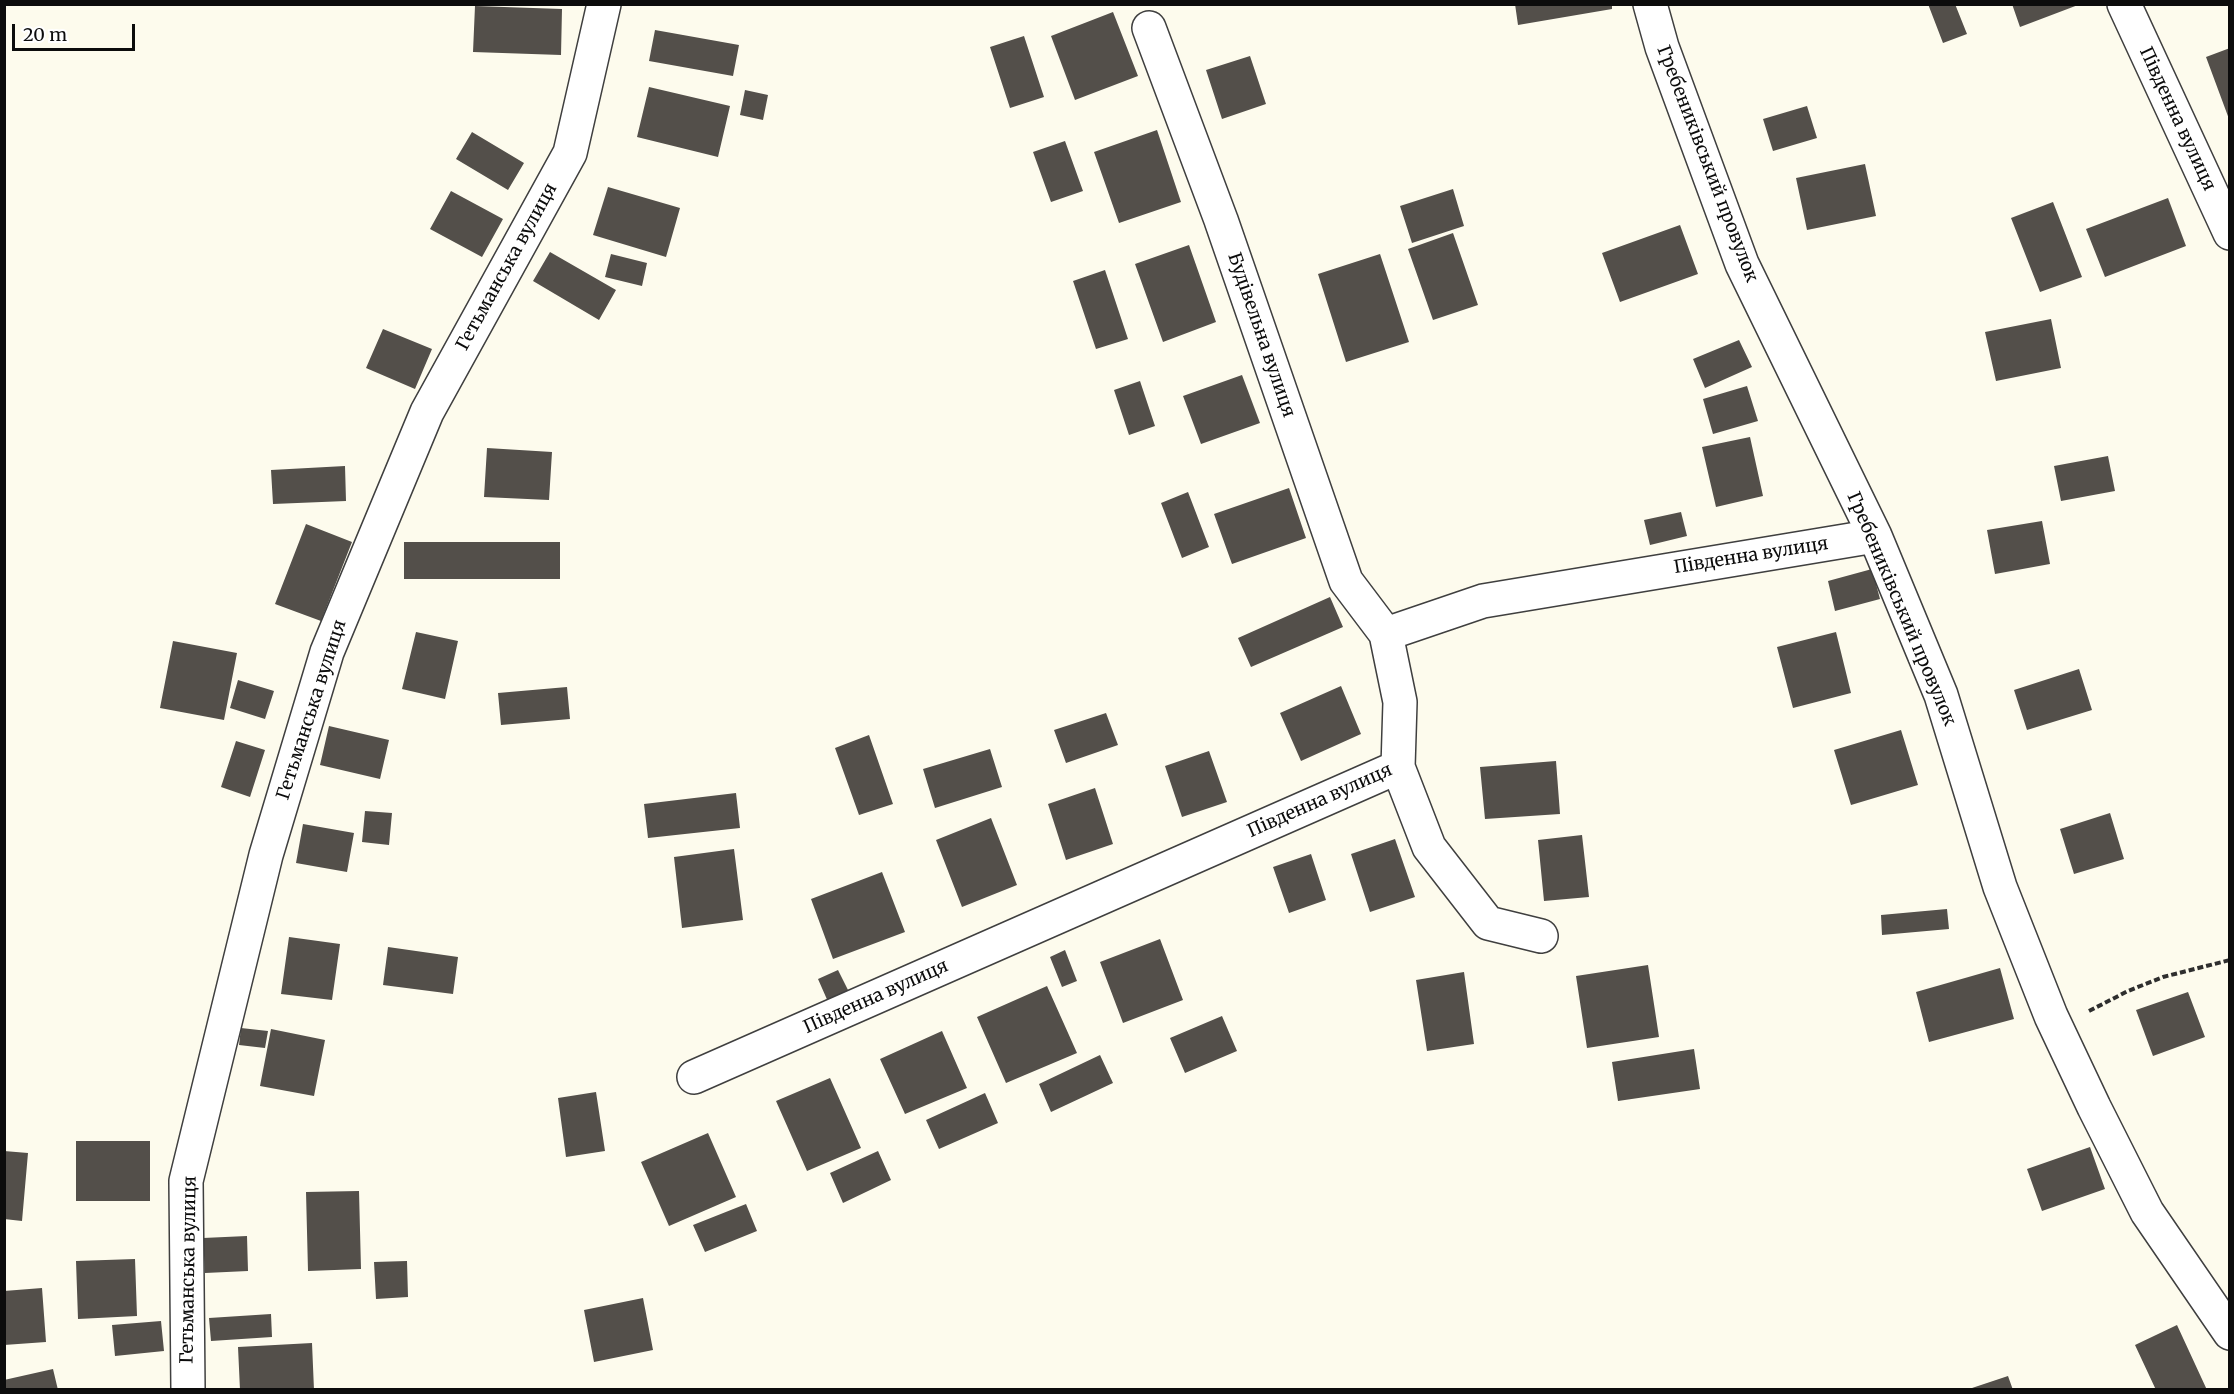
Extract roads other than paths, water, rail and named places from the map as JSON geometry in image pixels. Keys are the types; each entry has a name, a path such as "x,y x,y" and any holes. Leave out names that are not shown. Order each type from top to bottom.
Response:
{"street":[{"name":"Гетьманська вулиця","path":"188,1389 186,1181 266,855 327,651 427,412 570,153 604,4"},
{"name":"Гребениківський провулок","path":"1650,4 1666,58 1743,264 1875,536 1941,695 2000,887 2051,1016 2147,1212 2229,1333"},
{"name":"Південна вулиця","path":"2124,4 2229,233"},
{"name":"Будівельна вулиця","path":"1149,28 1225,231 1347,581 1386,634"},
{"name":"Південна вулиця","path":"694,1077 1398,767 1400,702 1386,634 1483,601 1875,536"},
{"path":"1398,767 1430,847 1488,923 1542,936"}]}
